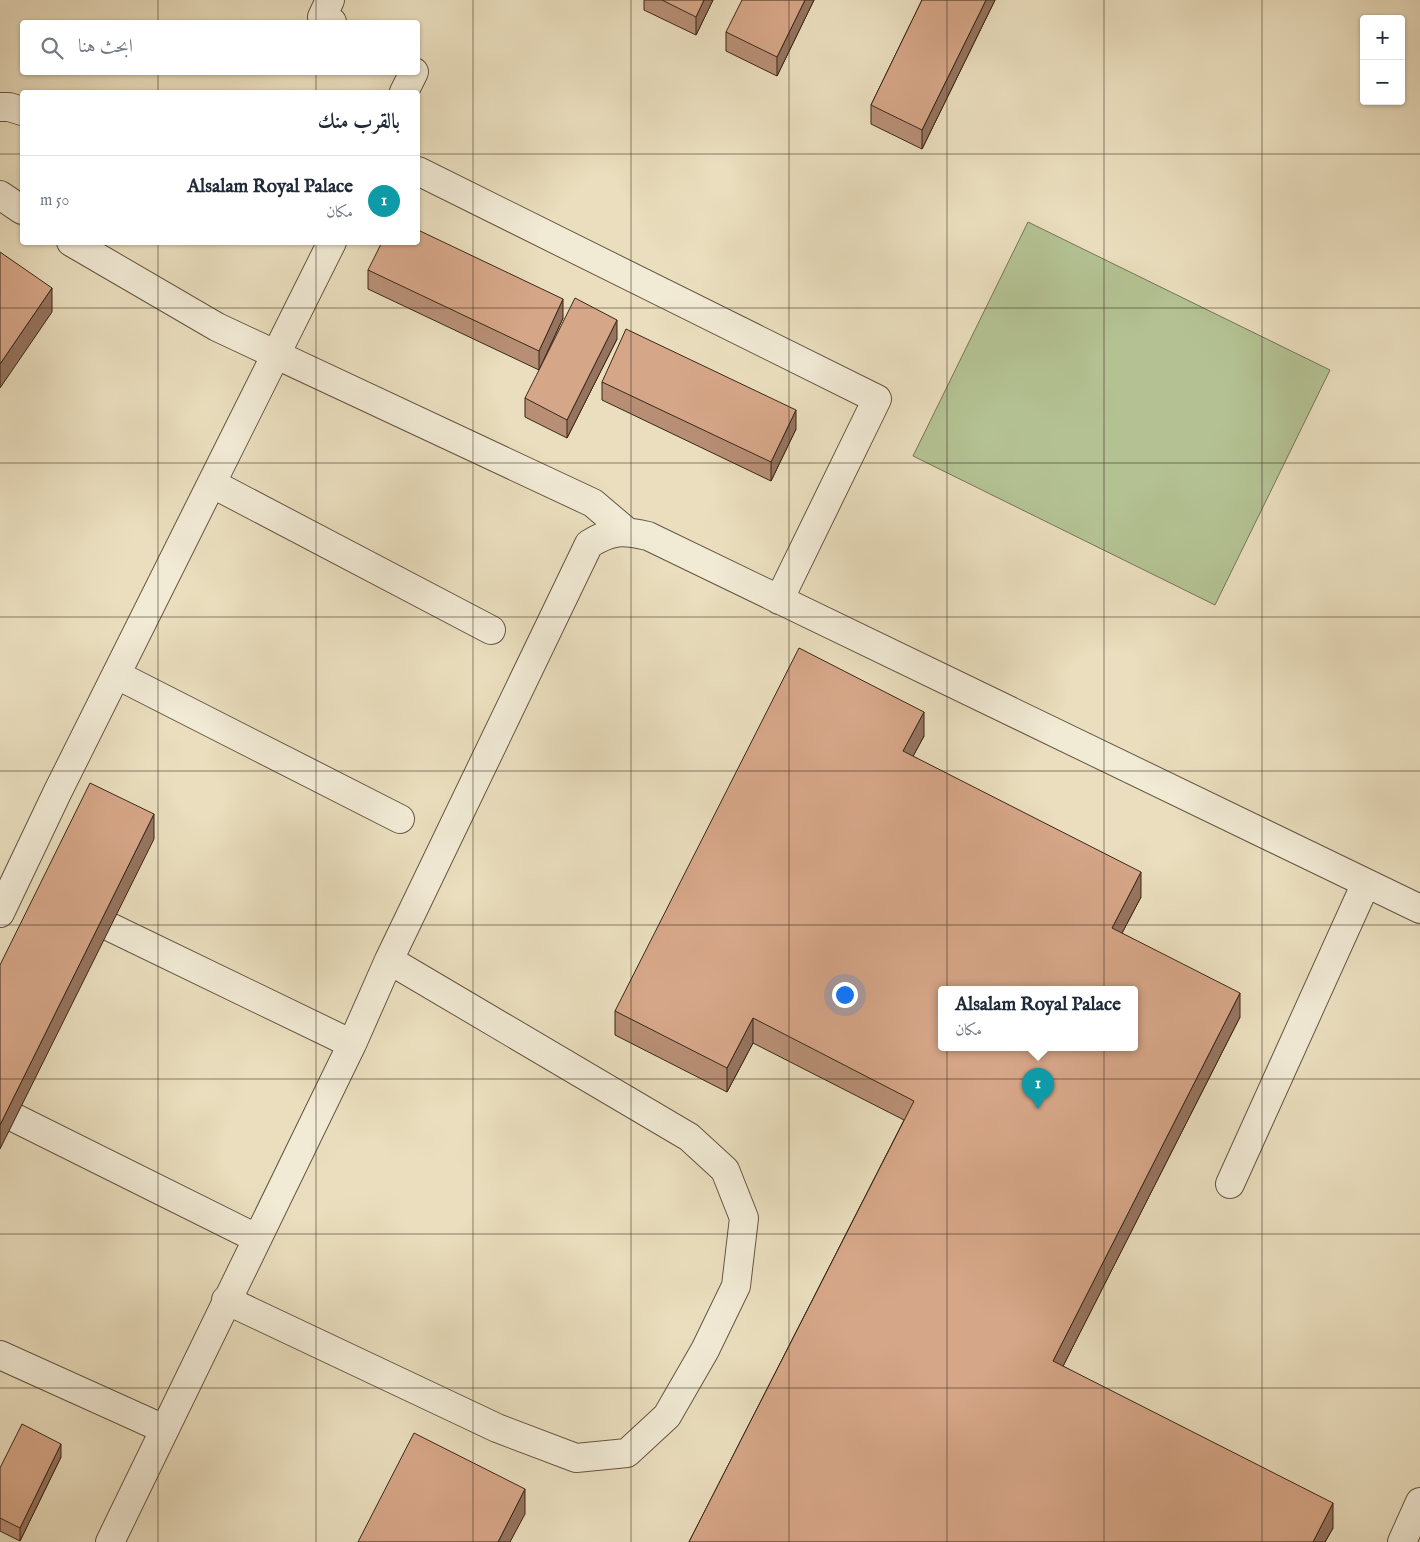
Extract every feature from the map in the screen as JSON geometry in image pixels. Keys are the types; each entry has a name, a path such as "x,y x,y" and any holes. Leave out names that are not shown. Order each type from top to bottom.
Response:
{"lane":[{"path":"328,20 322,17 330,0"},
{"path":"405,90 412,75"},
{"path":"0,107 9,107 20,110"},
{"path":"420,172 877,399 779,600"},
{"path":"0,194 20,209"},
{"path":"75,245 217,327 593,503 626,531"},
{"path":"0,912 18,880 117,674 278,355 331,245"},
{"path":"213,484 491,630"},
{"path":"110,1542 256,1238 352,1044 389,960 589,544 607,533 626,531 648,536 1420,909"},
{"path":"117,674 400,819"},
{"path":"1230,1184 1366,883"},
{"path":"110,928 352,1044"},
{"path":"226,1300 496,1428 576,1458 627,1452 667,1416 705,1350 736,1286 744,1218 725,1170 689,1137 389,960"},
{"path":"15,1118 256,1238"},
{"path":"0,1355 164,1429"},
{"path":"1402,1542 1420,1502"}],"green space":[{"path":"1028,222 1330,370 1215,605 913,456"}],"building":[{"path":"662,0 704,0 696,17"},
{"path":"742,0 805,0 777,57 726,32"},
{"path":"922,0 986,0 922,130 871,105"},
{"path":"420,231 563,299 539,351 368,270 380,245 420,245"},
{"path":"0,252 52,288 0,364"},
{"path":"575,298 617,320 567,420 525,398"},
{"path":"626,329 796,410 771,462 602,382"},
{"path":"799,648 924,712 903,751 1141,872 1112,928 1240,993 1053,1361 1333,1503 1313,1542 689,1542 914,1101 753,1018 727,1068 615,1011"},
{"path":"90,783 154,814 0,1125 0,965"},
{"path":"22,1424 61,1444 20,1528 0,1518 0,1468"},
{"path":"414,1433 525,1489 498,1542 358,1542"}],"place":[{"name":"Alsalam Royal Palace","path":"1038,1109"}]}
